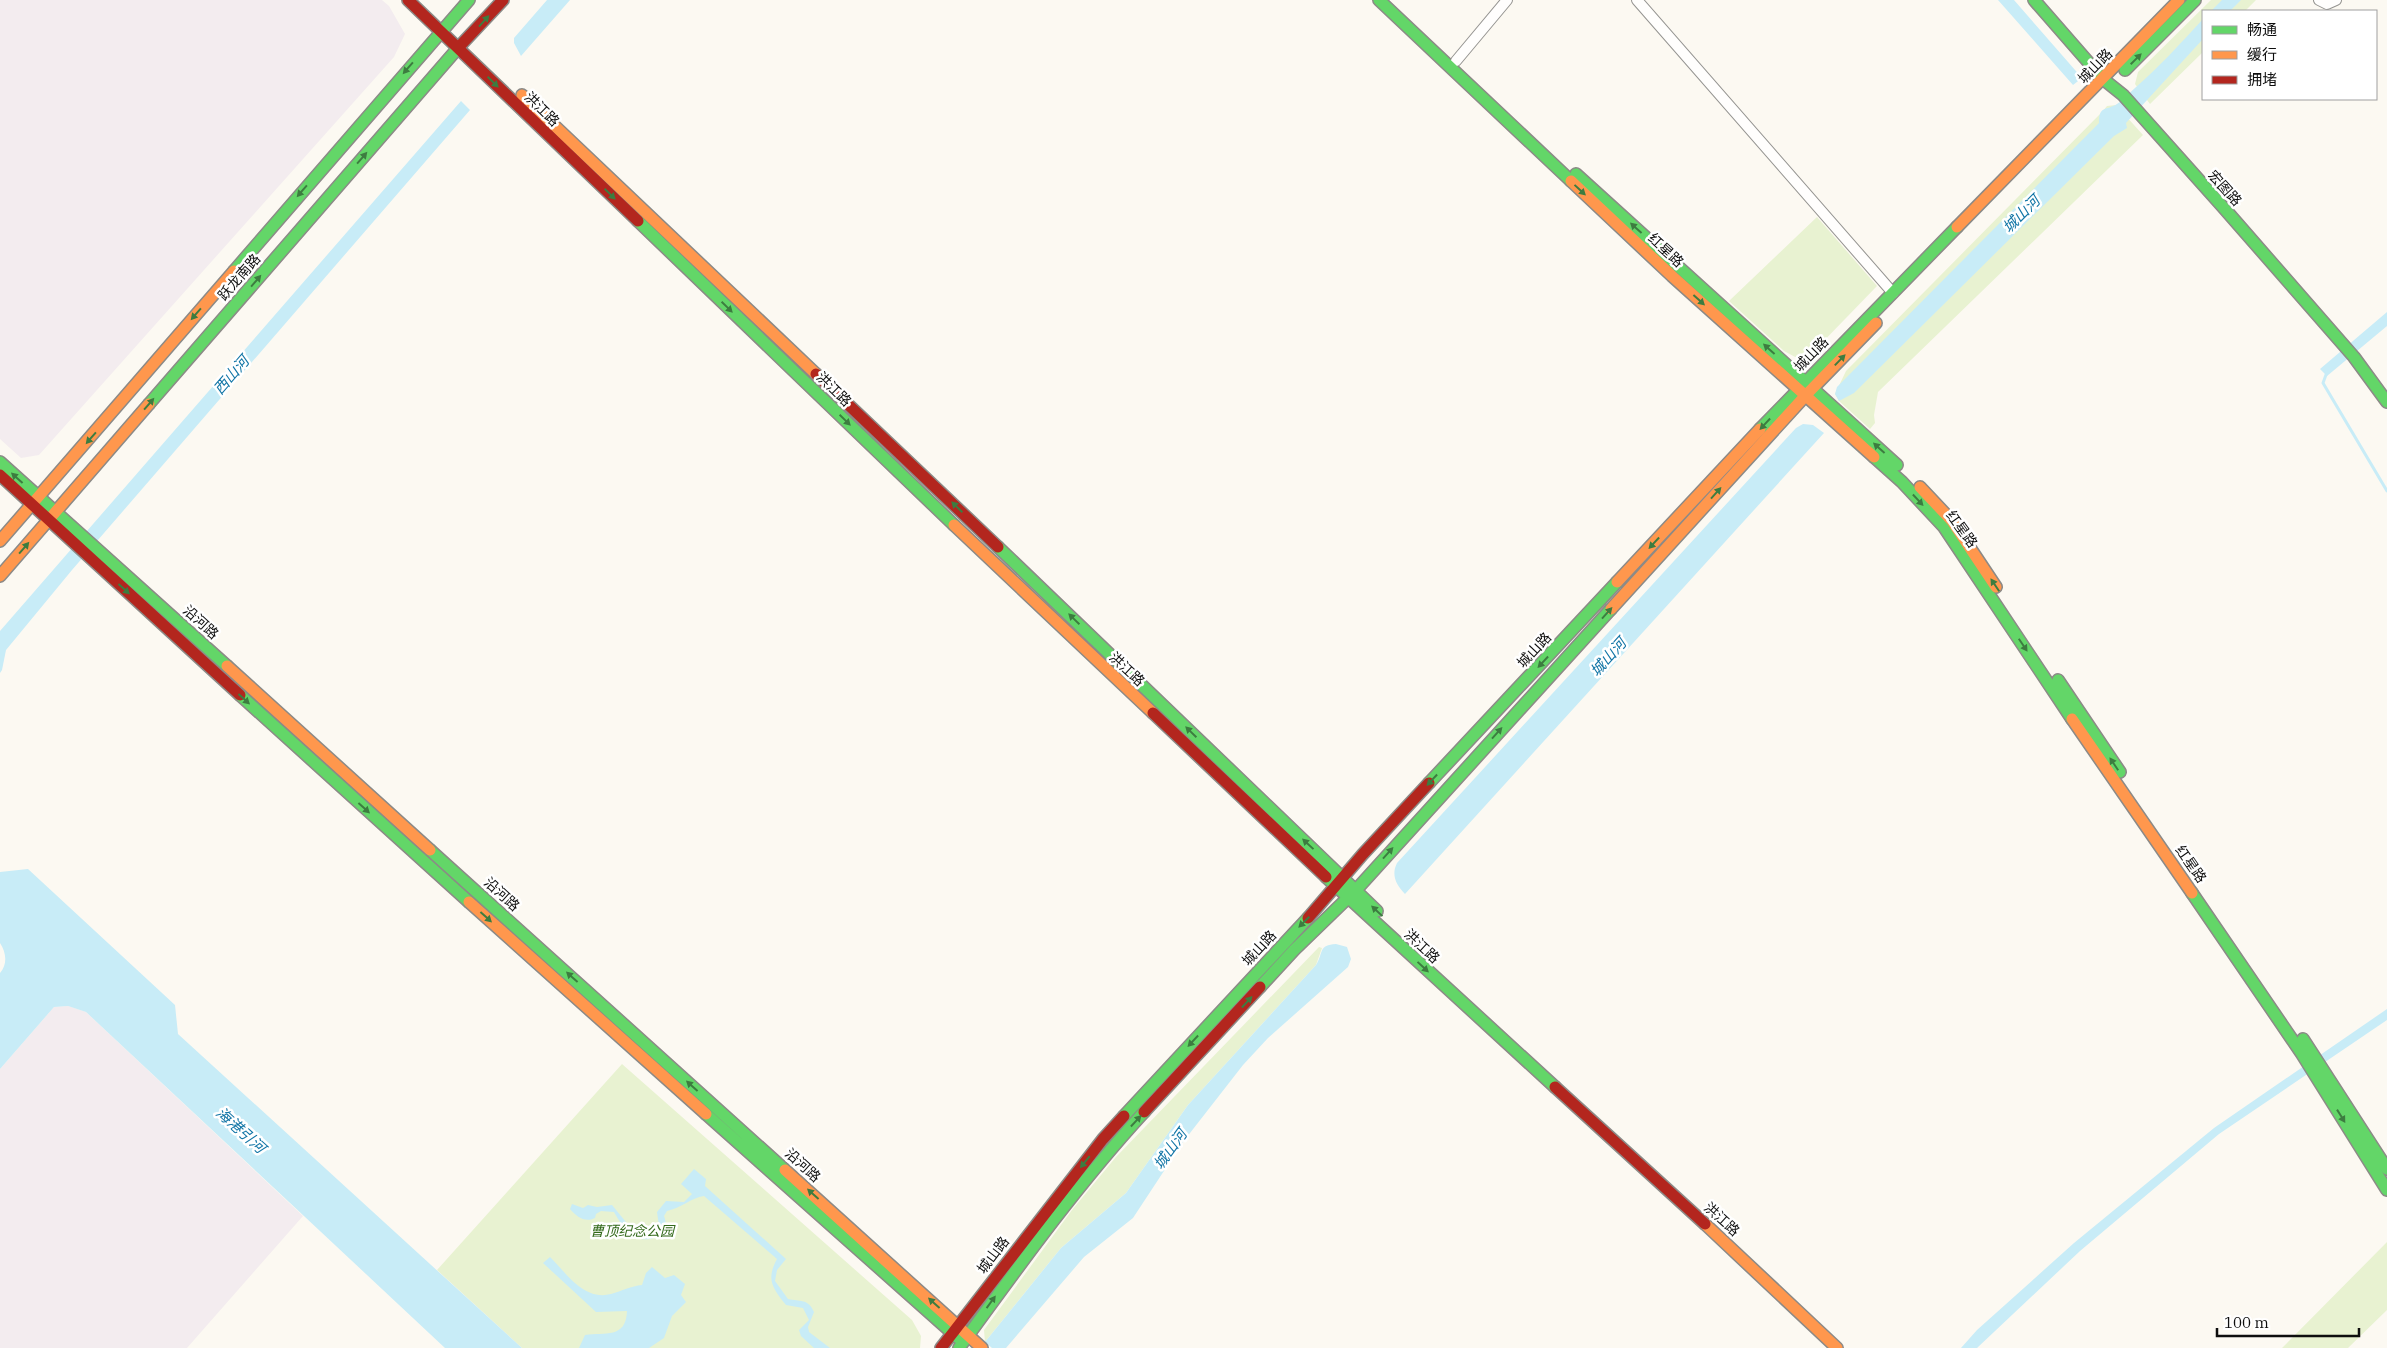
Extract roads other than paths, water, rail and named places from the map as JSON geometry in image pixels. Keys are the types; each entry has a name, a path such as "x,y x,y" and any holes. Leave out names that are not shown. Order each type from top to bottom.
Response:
{"main road":[{"name":"洪江路","path":"408,0 444,28"},
{"name":"洪江路","path":"422,0 444,28 461,45 896,448 1352,894 1760,1274 1836,1348"},
{"name":"跃龙南路","path":"0,541 469,0"},
{"name":"跃龙南路","path":"0,576 461,45 503,0"},
{"name":"红星路","path":"1379,0 1672,276 1805,388"},
{"name":"红星路","path":"1392,0 1805,388 1902,482 1944,527 2098,757 2387,1169"},
{"name":"宏图路","path":"2034,0 2107,82 2123,95 2342,343 2387,402"},
{"name":"城山路","path":"964,1343 1035,1244 1113,1146 1294,950 1352,894 1805,388 1970,224 2107,82 2179,0"},
{"name":"城山路","path":"941,1348 1103,1139 1340,882 1363,854 1893,293 2107,82 2195,0"},
{"name":"沿河路","path":"0,462 36,501 356,801 956,1329 964,1343 982,1348"},
{"name":"沿河路","path":"0,476 36,501"},
{"name":"洪江路","path":"1352,894 1850,1348"},
{"name":"红星路","path":"2319,1072 2387,1190"}],"street":[{"path":"1456,61 1507,0"},
{"path":"1637,0 1893,293"},
{"path":"2319,0 2327,4 2336,0"}],"water":[{"path":"547,0 570,0 521,56 514,43 514,38"},
{"path":"1998,0 2014,0 2082,78 2073,85"},
{"path":"2222,0 2241,0 2231,10 2212,10"},
{"name":"城山河","path":"2202,20 2202,40 2126,123 2127,128 2114,136 1854,393 1839,401 1835,394 1837,387 2099,123 2100,113 2104,109 2117,104 2161,63"},
{"name":"西山河","path":"461,101 470,110 72,570 6,650 0,673 0,631"},
{"path":"2387,312 2387,326 2327,376 2320,369"},
{"name":"城山河","path":"1803,424 1813,425 1824,433 1405,894 1395,880 1394,872 1397,863 1796,428"},
{"name":"海港引河","path":"28,869 175,1005 178,1034 522,1348 445,1348 86,1012 68,1006 54,1007 0,1069 0,973 4,966 5,958 4,950 0,943 0,872"},
{"name":"城山河","path":"1336,944 1347,947 1351,959 1348,967 1268,1038 1243,1065 1183,1142 1133,1218 1084,1257 1006,1348 992,1348 985,1342 1061,1248 1126,1193 1188,1105 1316,965 1322,950 1326,946"},
{"path":"2387,1009 2387,1020 2219,1134 2080,1251 1977,1348 1961,1348 1977,1330 2074,1243 2214,1128"},
{"path":"694,1169 706,1179 705,1186 786,1259 777,1270 775,1281 788,1299 803,1301 809,1304 814,1312 808,1327 809,1332 830,1348 814,1348 801,1336 799,1330 809,1320 803,1308 786,1305 774,1288 771,1278 777,1259 704,1196 667,1211 664,1216 665,1228 662,1233 646,1239 634,1237 628,1233 614,1212 601,1211 596,1214 595,1218 588,1220 578,1217 570,1209 572,1204 583,1208 588,1205 597,1207 612,1205 630,1227 639,1224 643,1228 654,1231 659,1226 657,1212 666,1201 684,1202 692,1194 681,1184"},
{"path":"550,1257 577,1285 592,1294 601,1295 642,1285 646,1273 652,1267 665,1278 674,1275 685,1284 681,1295 686,1302 672,1316 664,1338 649,1348 579,1348 585,1335 619,1330 626,1320 627,1311 596,1312 543,1263"}],"waterway":[{"path":"2327,372 2323,383 2387,491"}],"park label":[{"name":"曹顶纪念公园","path":"632,1231"}]}
